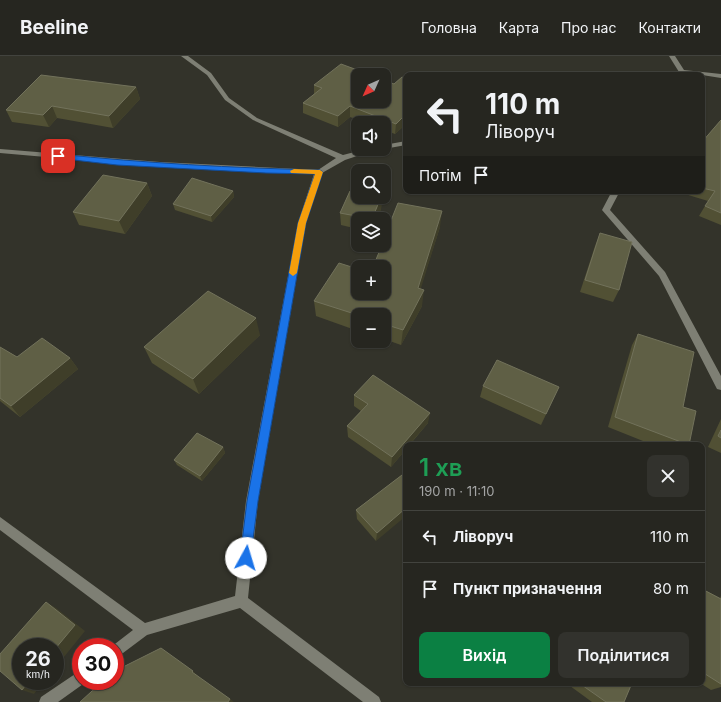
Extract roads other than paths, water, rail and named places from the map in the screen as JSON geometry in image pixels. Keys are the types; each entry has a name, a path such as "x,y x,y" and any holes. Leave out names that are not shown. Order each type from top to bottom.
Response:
{"street":[{"path":"184,56 209,74 227,99 255,119 342,158"},
{"path":"672,56 681,72"},
{"path":"705,75 721,76"},
{"path":"391,146 403,144"},
{"path":"0,151 117,162 266,171 320,172 342,158 351,155"},
{"path":"241,601 252,501 302,223 320,172"},
{"path":"614,194 606,210 662,274 721,386"},
{"path":"0,522 144,630"},
{"path":"124,645 144,630 241,601"},
{"path":"241,601 374,702"},
{"path":"46,702 72,683"}]}
